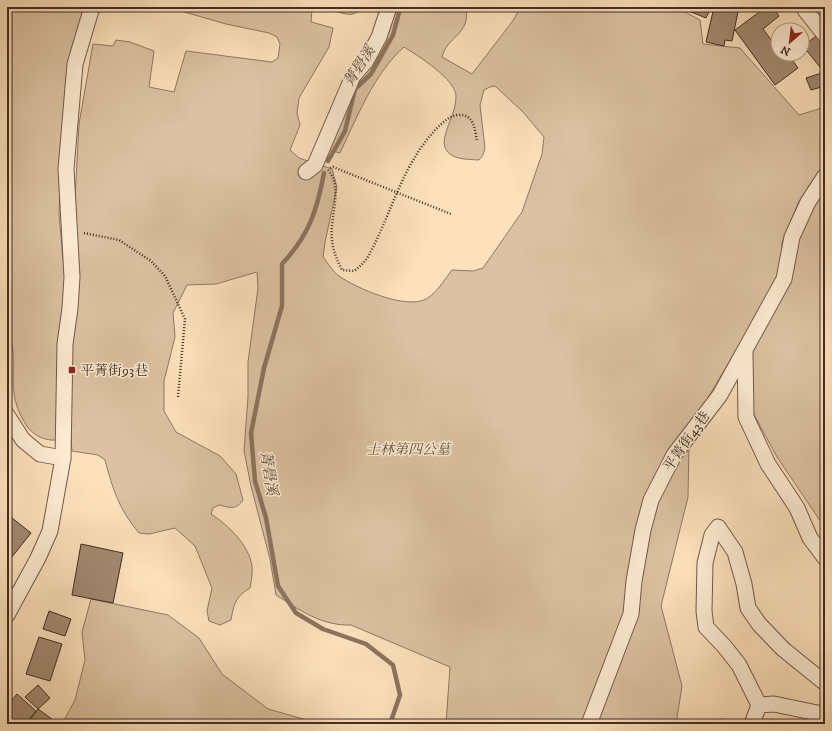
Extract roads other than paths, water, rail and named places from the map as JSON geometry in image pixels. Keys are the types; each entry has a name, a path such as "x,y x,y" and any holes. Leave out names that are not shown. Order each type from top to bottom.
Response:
{"street":[{"path":"7,615 38,558 50,531 62,458 65,344 70,308 72,276 68,228 66,169 70,105 75,64 92,7"},
{"path":"306,172 315,165 354,76 366,61 379,37 389,7"},
{"path":"805,10 825,35"},
{"name":"平菁街43巷","path":"589,724 631,614 635,574 643,530 651,500 674,455 720,395 784,279 792,237 808,202 825,176"},
{"path":"745,350 746,417 768,464 796,508 810,538 825,558"},
{"path":"7,415 23,440 40,454 62,458"},
{"path":"752,724 759,706 739,666 724,646 706,627 704,611 705,563 712,535 718,527 735,552 744,584 748,608 759,624 783,649 825,683"},
{"path":"759,706 774,704 817,714 825,714"}],"waterway":[{"name":"菁礐溪","path":"328,161 345,131 355,89 371,74 393,35 400,9 403,7"},
{"name":"菁礐溪","path":"324,173 315,211 310,222 299,243 282,264 282,306 264,368 251,433 255,481 266,518 278,586 296,613 323,629 366,644 393,665 400,695 390,724"}],"place":[{"name":"平菁街93巷","path":"72,370"}],"park label":[{"name":"士林第四公墓","path":"408,449"}]}
